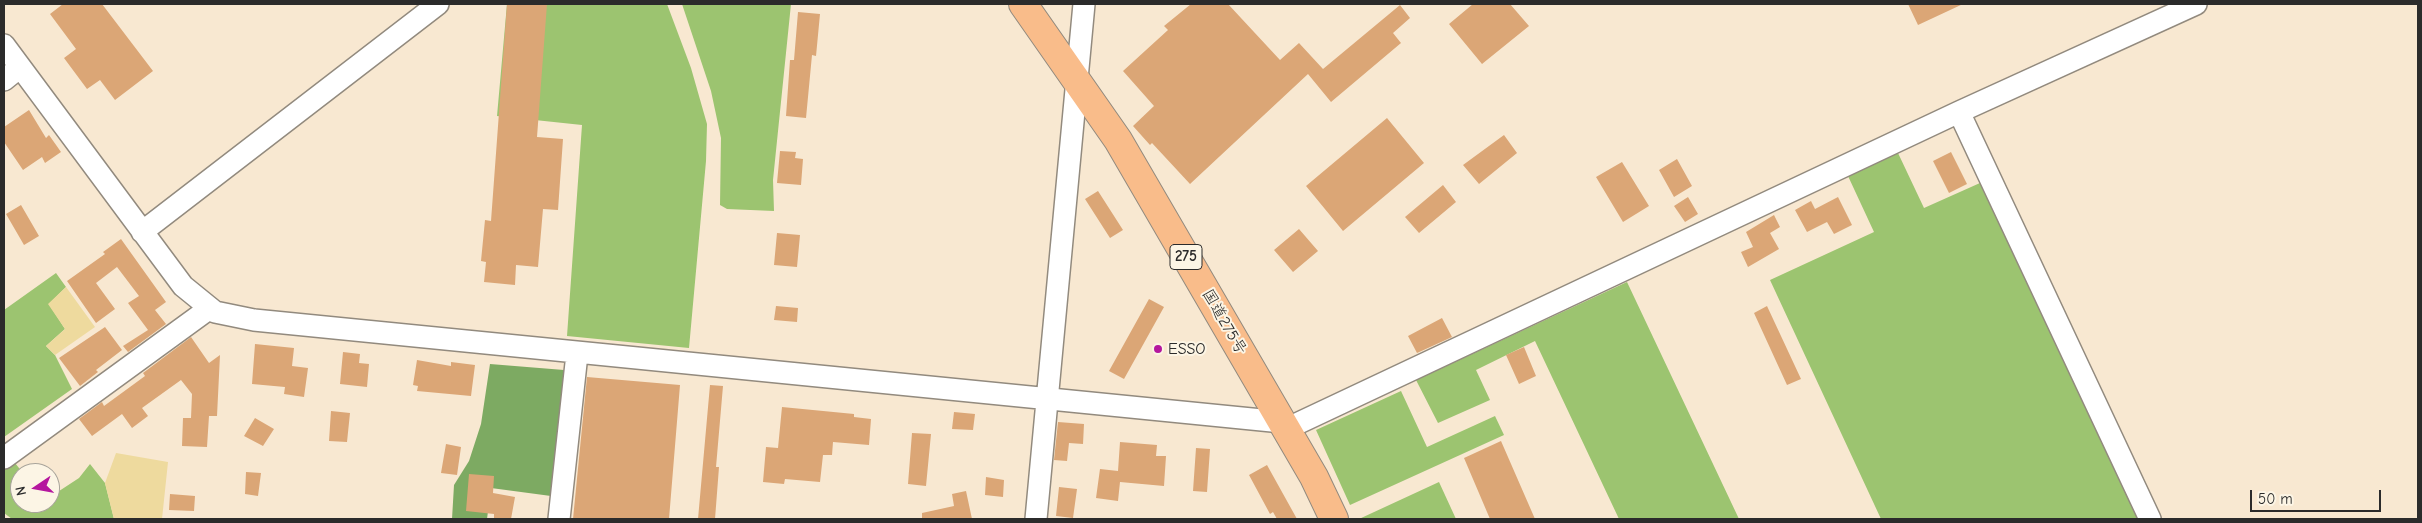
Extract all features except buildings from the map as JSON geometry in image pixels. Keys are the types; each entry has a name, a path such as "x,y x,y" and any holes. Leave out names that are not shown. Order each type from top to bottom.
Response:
{"highway":[{"name":"国道275号","path":"1023,4 1118,140 1314,477 1334,519"}],"street":[{"path":"142,232 438,4"},
{"path":"1036,519 1084,4"},
{"path":"4,45 183,286 214,312 254,320 1047,400 1284,426 1959,112 2196,4"},
{"path":"4,80 20,67"},
{"path":"1959,112 2150,519"},
{"path":"4,458 210,308"},
{"path":"559,519 577,354"}],"green space":[{"path":"507,4 667,4 691,68 707,124 706,161 689,348 567,336 582,125 497,116"},
{"path":"682,4 791,4 773,180 774,211 727,209 720,205 721,138 711,91"},
{"path":"1898,153 1924,208 1980,183 2138,519 1881,519 1770,280 1874,232 1848,176"},
{"path":"56,273 66,287 49,304 65,329 46,346 55,355 72,389 4,437 4,310"},
{"path":"1627,282 1739,519 1619,519 1535,341 1476,370 1490,400 1438,423 1416,380"},
{"path":"490,364 564,370 551,496 491,488 487,519 452,519 454,485 469,461 481,424"},
{"path":"1401,391 1427,447 1495,416 1504,435 1350,505 1316,430"},
{"path":"10,464 10,513 60,513 60,490 79,478 90,464 105,483 114,519 12,519 4,513 4,465"},
{"path":"1439,482 1456,519 1359,519"}],"sand":[{"path":"66,287 95,327 55,355 46,346 65,329 48,304"},
{"path":"116,453 168,462 162,519 114,519 105,483"}],"place":[{"name":"ESSO","path":"1158,349"}]}
